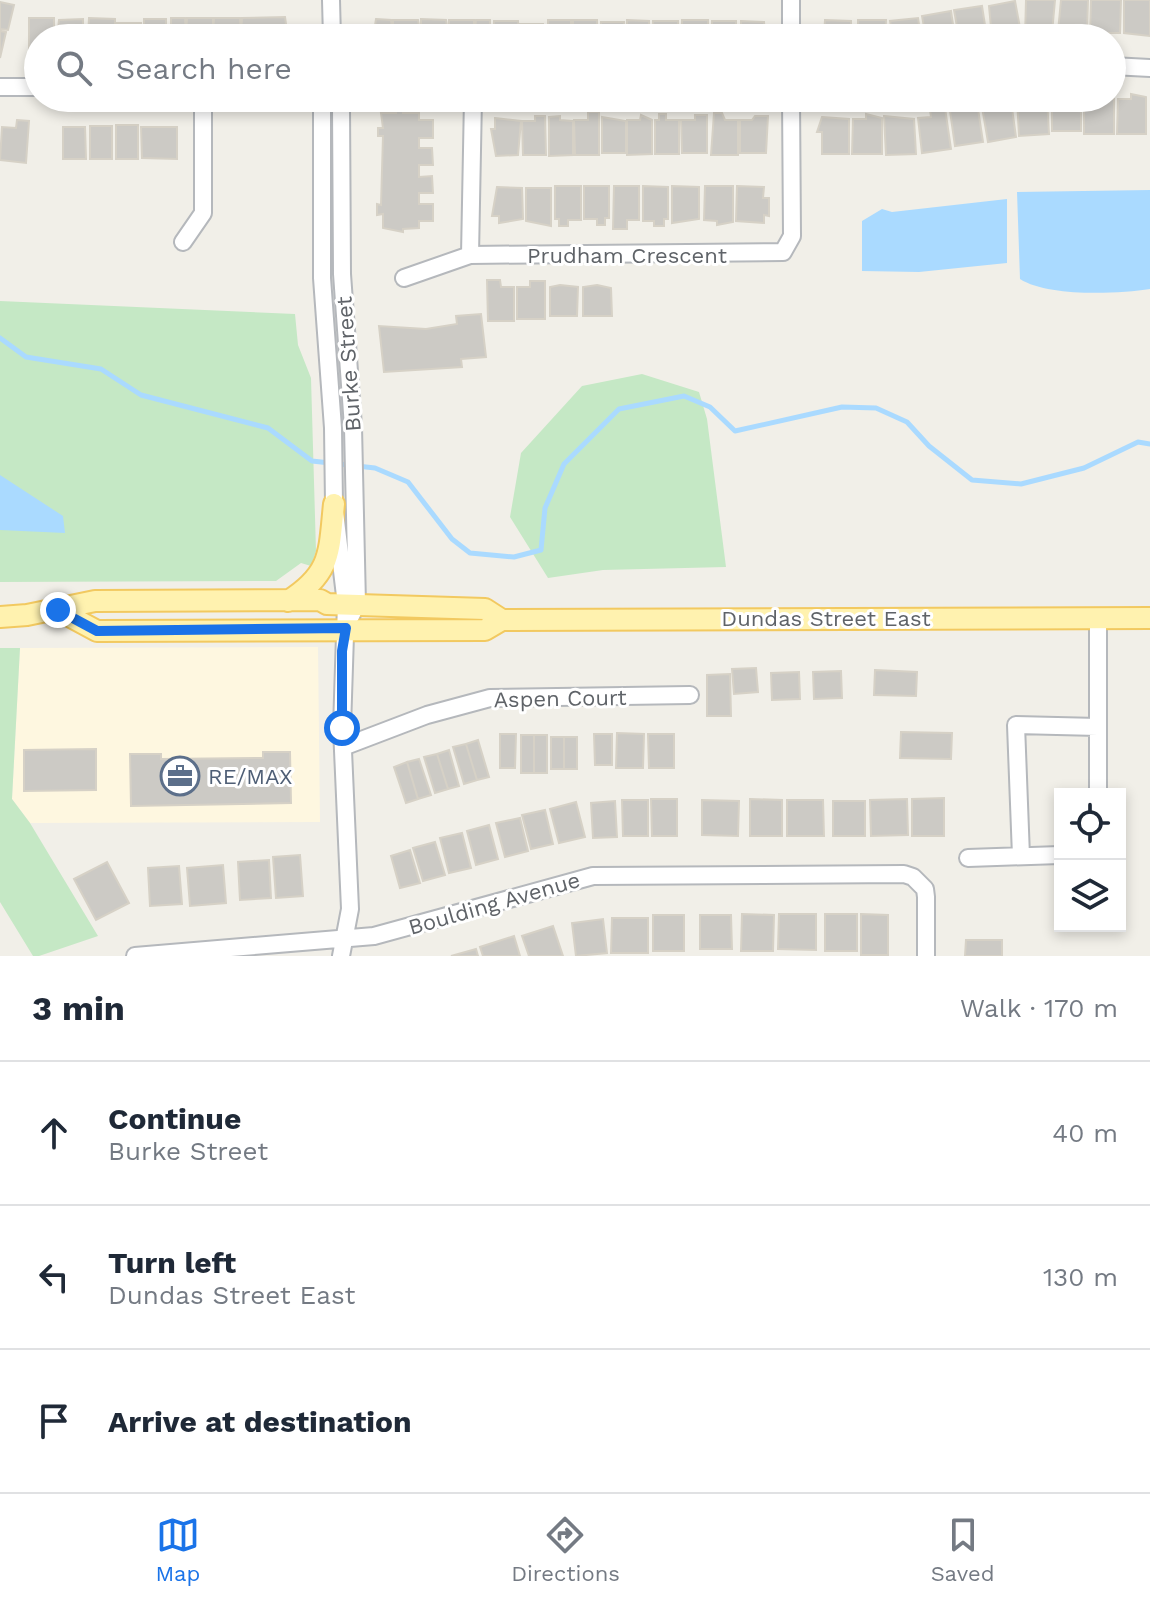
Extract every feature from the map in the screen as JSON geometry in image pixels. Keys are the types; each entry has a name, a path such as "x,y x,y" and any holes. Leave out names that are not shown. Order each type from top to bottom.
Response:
{"main road":[{"path":"288,601 310,587 324,568 344,503"},
{"name":"Dundas Street East","path":"0,617 58,610 95,601 288,601 485,609 502,620"},
{"name":"Dundas Street East","path":"58,610 97,631 345,637 485,630 502,620 1150,618"}],"street":[{"path":"331,0 332,24"},
{"path":"791,0 791,24"},
{"path":"1126,67 1150,68"},
{"path":"0,87 24,87"},
{"path":"183,242 203,213 203,112"},
{"name":"Burke Street","path":"322,112 322,278 333,428 344,503"},
{"name":"Burke Street","path":"341,112 342,274 353,427 344,503"},
{"path":"404,278 470,255 473,112"},
{"name":"Prudham Crescent","path":"470,255 783,252 792,236 791,112"},
{"path":"343,948 350,909 342,651 351,604 344,503"},
{"path":"1098,618 1098,788"},
{"name":"Aspen Court","path":"343,747 427,715 490,698 690,695"},
{"path":"1021,856 1016,725 1098,727"},
{"path":"968,858 1054,855"},
{"name":"Boulding Avenue","path":"135,956 343,948 538,888 593,876 904,874 913,877 925,889 926,956"}],"shaded area":[{"path":"318,647 320,822 30,823 12,799 20,648"}],"green space":[{"path":"0,301 295,314 298,345 311,378 316,551 311,566 301,563 276,581 0,582"},
{"path":"642,374 699,392 707,419 726,567 603,570 548,578 510,517 521,453 582,386"},
{"path":"0,648 20,648 12,799 30,823 98,936 39,956 33,956 0,902"}],"water":[{"path":"1150,190 1150,289 1102,293 1065,291 1032,285 1020,279 1017,192"},
{"path":"1007,199 1007,263 919,272 862,271 862,221 882,209 892,212"},
{"path":"0,475 63,516 65,533 0,530"}],"building":[{"path":"1026,0 1055,0 1053,24 1025,24"},
{"path":"1061,0 1088,0 1087,24 1059,24"},
{"path":"1091,0 1121,0 1120,24 1090,24"},
{"path":"1124,0 1150,0 1150,36 1126,33"},
{"path":"1015,1 1019,24 991,24 989,6"},
{"path":"0,2 14,5 8,30 0,29"},
{"path":"982,6 985,24 956,24 954,10"},
{"path":"951,11 953,24 923,24 922,16"},
{"path":"285,17 286,24 242,24 242,18"},
{"path":"29,18 54,18 54,24 29,24"},
{"path":"89,18 115,19 115,24 89,24"},
{"path":"171,18 185,18 185,24 171,24"},
{"path":"187,18 213,18 213,24 187,24"},
{"path":"214,18 240,18 240,24 214,24"},
{"path":"918,18 919,24 891,24 890,21"},
{"path":"83,19 83,24 59,24 59,20"},
{"path":"144,19 166,19 166,24 144,24"},
{"path":"376,19 391,20 391,24 375,24"},
{"path":"421,19 446,20 447,24 421,24"},
{"path":"393,20 418,20 419,24 393,24"},
{"path":"449,20 474,20 474,24 449,24"},
{"path":"476,20 490,20 490,24 476,24"},
{"path":"548,20 571,20 571,24 548,24"},
{"path":"573,20 597,20 597,24 573,24"},
{"path":"627,20 649,21 649,24 627,24"},
{"path":"682,20 708,20 708,24 682,24"},
{"path":"825,20 851,21 851,24 825,24"},
{"path":"858,20 886,20 886,24 858,24"},
{"path":"494,21 518,21 518,24 494,24"},
{"path":"653,21 678,21 678,24 653,24"},
{"path":"712,21 736,21 736,24 712,24"},
{"path":"741,21 764,24 741,24"},
{"path":"601,22 624,22 624,24"},
{"path":"0,31 6,32 0,58"},
{"path":"1131,94 1146,97 1146,134 1117,134 1118,112 1126,112 1126,99 1131,99"},
{"path":"588,112 599,112 599,155 575,155 574,120 588,120"},
{"path":"930,112 946,112 951,149 922,153 918,118 931,117"},
{"path":"950,112 978,112 983,142 955,146"},
{"path":"983,112 1013,112 1016,137 988,142"},
{"path":"1018,112 1048,112 1049,134 1019,136"},
{"path":"1052,112 1081,112 1081,131 1052,131"},
{"path":"1084,112 1114,112 1114,134 1084,134"},
{"path":"381,113 419,113 419,120 433,120 433,138 419,138 419,148 432,148 433,165 419,165 419,177 432,176 433,193 419,193 419,204 433,204 433,221 419,221 419,228 403,229 403,232 383,228 383,214 377,215 377,204 381,205 383,136 378,136 378,128 383,128"},
{"path":"714,113 722,113 725,120 738,120 738,155 711,155"},
{"path":"659,114 666,114 666,120 679,120 679,154 655,154 655,120 659,120"},
{"path":"866,114 882,118 882,154 852,154 853,119 866,119"},
{"path":"641,115 652,120 652,154 627,155 627,120 640,120"},
{"path":"695,115 707,115 707,153 682,153 681,120 695,120"},
{"path":"535,116 545,116 546,155 523,155 522,121 535,121"},
{"path":"560,116 560,120 573,121 573,155 549,156 549,117"},
{"path":"755,116 768,116 766,153 740,153 740,120 752,120"},
{"path":"884,116 914,119 916,154 886,155"},
{"path":"602,117 626,121 626,153 602,153"},
{"path":"822,117 849,119 849,154 822,154 822,132 817,132"},
{"path":"495,118 521,121 518,155 496,156 491,129 495,129"},
{"path":"17,120 29,121 26,163 0,160 2,127 16,128"},
{"path":"116,125 138,125 138,159 116,159"},
{"path":"90,126 112,126 112,159 90,159"},
{"path":"63,127 85,127 86,159 63,159"},
{"path":"141,127 177,127 177,159 142,158"},
{"path":"555,186 581,186 581,220 568,220 568,226 559,226 559,219 555,219"},
{"path":"584,186 609,186 609,218 605,218 605,225 597,225 597,219 584,219"},
{"path":"614,186 639,186 639,220 627,220 627,229 613,229"},
{"path":"643,186 668,187 668,219 664,219 664,226 654,226 654,221 643,221"},
{"path":"672,186 699,187 699,219 672,223"},
{"path":"705,186 733,186 733,222 717,225 717,221 704,220"},
{"path":"737,186 764,187 763,198 769,198 769,216 764,215 764,223 736,221"},
{"path":"497,187 522,188 523,219 499,223 499,216 492,216"},
{"path":"526,188 551,188 551,226 526,221"},
{"path":"487,280 500,280 501,287 514,287 514,321 488,321"},
{"path":"530,281 545,281 545,319 517,319 517,287 530,287"},
{"path":"597,285 611,288 612,316 583,316 583,287"},
{"path":"550,287 578,287 577,316 550,316"},
{"path":"481,314 486,357 461,359 462,367 384,372 379,326 426,329 457,324 456,316"},
{"path":"756,668 758,692 734,694 732,669"},
{"path":"875,670 917,672 916,696 874,695"},
{"path":"841,671 842,698 814,699 813,672"},
{"path":"799,672 800,699 772,700 771,673"},
{"path":"730,674 731,716 707,716 707,675"},
{"path":"901,732 952,733 951,759 900,758"},
{"path":"617,733 644,734 643,768 616,768"},
{"path":"500,734 516,734 515,768 500,768"},
{"path":"594,734 612,734 612,765 595,765"},
{"path":"648,734 674,734 674,768 649,768"},
{"path":"521,735 534,735 534,773 521,773"},
{"path":"534,735 547,735 547,773 534,773"},
{"path":"551,737 564,737 564,769 551,769"},
{"path":"564,737 577,737 577,769 564,769"},
{"path":"478,740 489,777 477,780 466,744"},
{"path":"466,744 477,780 464,784 453,747"},
{"path":"96,749 96,790 24,791 24,750"},
{"path":"449,750 459,786 448,789 437,754"},
{"path":"263,752 290,752 291,803 131,806 130,754 161,754 161,759 263,758"},
{"path":"437,754 448,789 435,793 424,757"},
{"path":"419,759 431,795 418,799 407,762"},
{"path":"407,762 418,799 406,803 394,767"},
{"path":"944,798 944,836 912,836 912,799"},
{"path":"651,799 677,799 677,836 652,836"},
{"path":"750,799 782,800 782,836 750,836"},
{"path":"907,799 908,835 871,836 870,800"},
{"path":"622,800 648,800 648,836 623,836"},
{"path":"702,800 739,801 738,836 702,835"},
{"path":"787,800 823,800 824,836 787,836"},
{"path":"615,801 617,837 593,838 591,803"},
{"path":"833,801 865,801 865,836 833,836"},
{"path":"576,802 585,837 559,843 550,809"},
{"path":"545,810 553,844 531,849 522,815"},
{"path":"520,818 528,851 505,857 496,823"},
{"path":"489,825 498,859 476,865 467,831"},
{"path":"462,833 471,868 449,873 440,838"},
{"path":"435,842 445,875 423,881 413,848"},
{"path":"410,850 420,883 400,888 391,856"},
{"path":"300,855 303,896 276,898 273,857"},
{"path":"269,860 271,898 240,900 238,862"},
{"path":"107,862 129,903 96,920 74,879"},
{"path":"223,865 226,903 190,906 187,868"},
{"path":"179,866 182,904 150,906 148,868"},
{"path":"742,914 774,915 773,951 741,951"},
{"path":"779,914 816,914 816,950 778,949"},
{"path":"825,914 857,914 857,951 825,951"},
{"path":"861,914 888,915 888,955 861,955"},
{"path":"653,915 684,915 684,951 653,951"},
{"path":"700,915 731,915 732,949 700,949"},
{"path":"612,918 648,918 648,953 611,953"},
{"path":"603,919 607,953 576,956 572,923"},
{"path":"553,926 563,956 529,956 522,936"},
{"path":"514,936 520,956 483,956 480,947"},
{"path":"966,940 1002,940 1002,956 965,956"},
{"path":"476,949 478,956 451,956"}],"waterway":[{"path":"0,338 26,357 101,369 141,395 268,428 312,461 375,468 408,482 452,539 470,553 514,557 541,550 545,508 564,464 619,409 684,396 710,407 735,431 842,407 876,408 907,422 929,446 972,480 1021,484 1084,468 1138,442 1150,444"}],"place":[{"name":"RE/MAX","path":"180,776"}],"route":[{"path":"58,610 97,631 346,628 342,651 342,728"}]}
